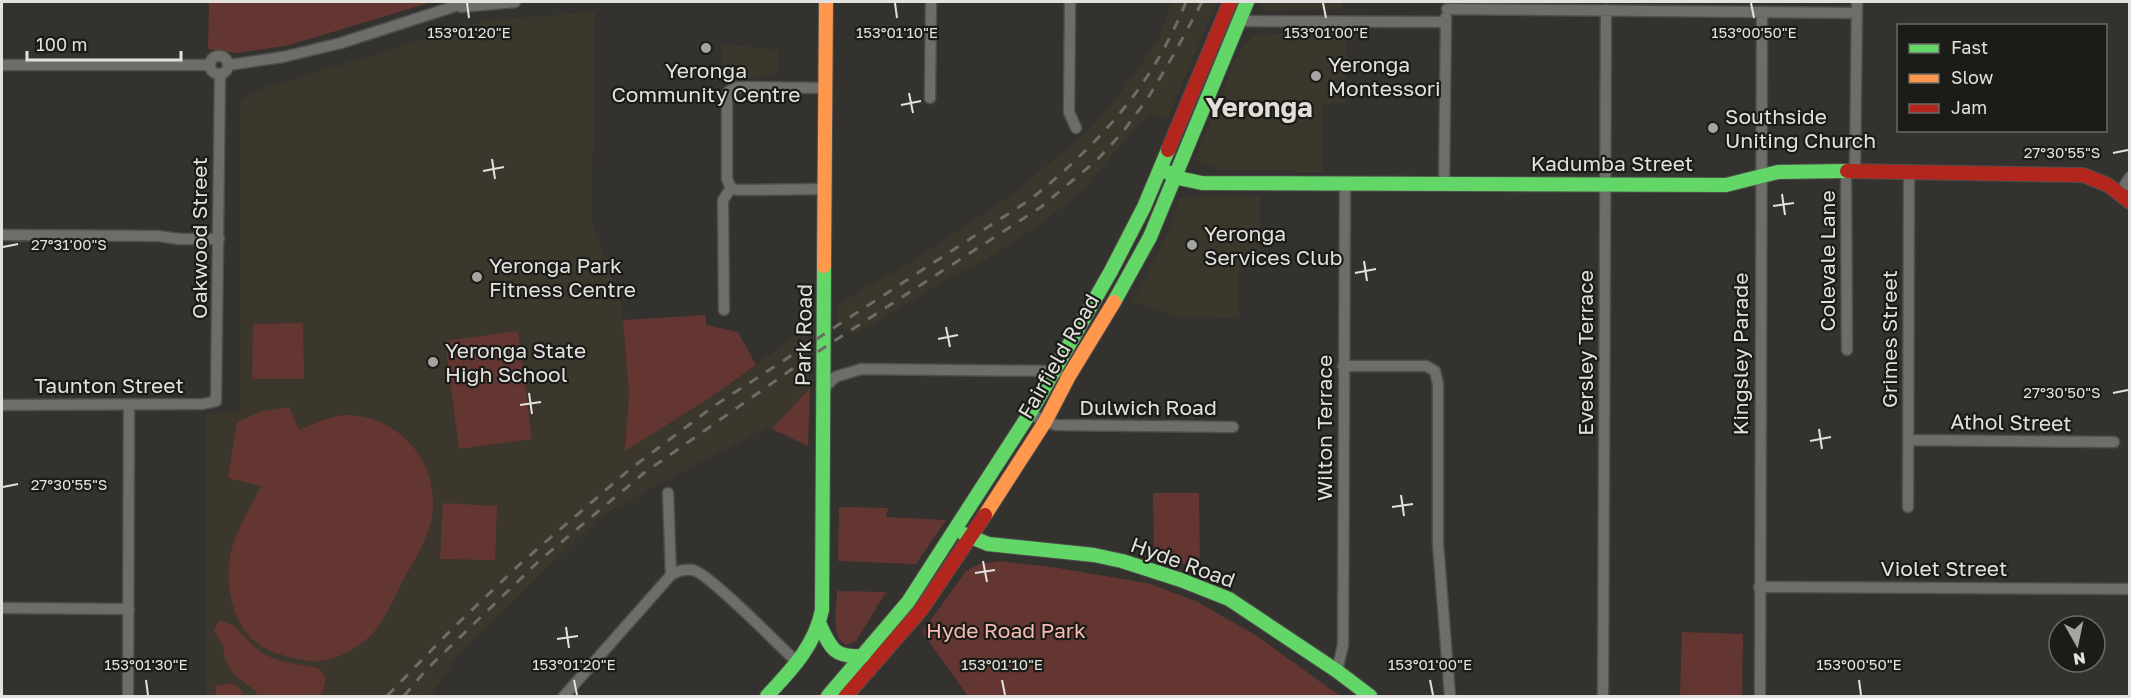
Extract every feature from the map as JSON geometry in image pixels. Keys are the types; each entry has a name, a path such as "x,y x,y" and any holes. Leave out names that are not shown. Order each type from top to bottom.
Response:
{"street":[{"path":"229,65 283,57 341,43 468,2"},
{"path":"453,8 515,2"},
{"name":"Park Road","path":"797,662 810,646 820,625 822,605 826,2"},
{"path":"930,98 931,2"},
{"path":"1070,2 1069,112 1076,128"},
{"name":"Fairfield Road","path":"828,696 908,602 1030,414 1112,271 1144,207 1230,2"},
{"name":"Fairfield Road","path":"846,696 921,610 971,538 1045,422 1069,376 1126,282 1150,237 1247,2"},
{"path":"1444,185 1447,5 1606,10 1636,6 1762,12 1857,7"},
{"name":"Colevale Lane","path":"1847,350 1857,7"},
{"name":"Eversley Terrace","path":"1603,696 1606,10"},
{"name":"Kingsley Parade","path":"1760,696 1762,12"},
{"path":"1239,21 1446,22"},
{"path":"218,56 224,57 229,65 220,75 212,71 210,65 212,59 218,56"},
{"path":"2,65 210,65"},
{"name":"Oakwood Street","path":"216,401 220,75"},
{"path":"731,188 727,179 727,97 729,91 736,87 826,88"},
{"name":"Kadumba Street","path":"1160,169 1174,176 1202,183 1345,185 1726,185 1778,172 1851,171 2083,175 2104,182 2125,197"},
{"name":"Grimes Street","path":"1908,507 1909,171"},
{"path":"2125,197 2130,177"},
{"name":"Wilton Terrace","path":"1337,671 1343,645 1345,185"},
{"path":"731,188 738,190 825,189"},
{"path":"724,310 723,200 731,188"},
{"path":"2,235 158,236 179,239 219,239"},
{"path":"1343,366 1426,366 1435,371 1438,384 1438,544 1450,696"},
{"path":"824,388 835,377 861,369 1053,371 1069,376"},
{"name":"Taunton Street","path":"2,405 210,404 216,401"},
{"path":"128,696 129,405"},
{"name":"Dulwich Road","path":"1030,414 1045,422 1067,426 1233,427"},
{"name":"Athol Street","path":"1908,440 2114,442"},
{"path":"668,493 670,575"},
{"name":"Hyde Road","path":"956,530 988,544 1094,555 1126,562 1229,599 1337,671 1370,696"},
{"path":"564,696 670,575 677,571 694,570 711,582 797,662 767,696"},
{"name":"Violet Street","path":"1759,587 2130,589"},
{"path":"2,608 129,609"},
{"path":"820,625 829,646 836,654 846,657 864,656"}],"shaded area":[{"path":"1172,2 1217,2 1167,119 1161,115 1157,117 1149,113 1090,181 1092,183 1047,219 1006,247 854,335 837,324 839,303 916,259 1009,197 1091,128 1124,88 1158,40"},
{"path":"1260,2 1342,2 1342,9 1264,10"},
{"name":"Yeronga State High School","path":"595,12 592,218 622,306 629,393 625,450 711,397 808,327 810,388 772,429 768,427 602,515 450,663 452,666 430,696 207,696 207,414 240,412 239,112 241,103 246,95 257,90 488,20"},
{"path":"1347,33 1346,103 1323,104 1323,172 1222,170 1196,161 1197,153 1238,54 1252,37 1277,34"},
{"path":"722,44 779,50 778,75 721,81"},
{"path":"1260,196 1260,265 1239,265 1239,318 1179,317 1133,302 1162,246 1180,199"}],"green space":[{"path":"209,2 432,2 286,46 236,53 208,49"},
{"path":"706,315 706,325 738,332 756,365 711,397 625,451 629,393 623,320"},
{"path":"303,323 304,379 252,379 253,324"},
{"path":"518,331 532,439 459,449 445,341"},
{"path":"810,388 808,446 772,429"},
{"path":"289,407 299,430 335,416 347,415 380,422 395,430 418,454 426,468 431,485 432,513 426,535 379,626 355,648 321,661 290,657 270,651 254,641 238,619 229,583 232,548 261,486 228,478 237,422 262,411"},
{"path":"1153,493 1199,493 1200,570 1154,553"},
{"path":"443,503 497,506 495,560 440,559"},
{"path":"839,507 888,508 886,517 946,520 916,564 838,561"},
{"name":"Hyde Road Park","path":"1000,561 1147,583 1196,601 1257,636 1340,696 968,696 922,632 966,571 980,564"},
{"path":"837,591 886,592 856,641 847,645 841,641 836,629"},
{"path":"218,621 232,625 268,656 319,668 326,678 322,694 255,696 257,692 233,674 225,659 223,645 214,631"},
{"path":"1682,632 1743,634 1742,696 1680,696"},
{"path":"231,683 241,690 243,696 216,696 215,686"}],"railway":[{"path":"387,696 520,564 629,470 714,406 1031,199 1056,178 1102,134 1122,111 1157,60 1186,2"},
{"path":"404,696 426,670 540,560 644,473 805,360 1041,207 1097,160 1122,133 1148,98 1202,2"}],"traffic: fast":[{"path":"1114,302 1150,237 1247,2"},
{"path":"828,696 908,602 1030,413 1111,271 1144,207 1168,150"},
{"path":"1160,169 1183,179 1202,183 1726,185 1778,172 1847,171"},
{"path":"767,696 801,657 814,635 822,610 824,266"},
{"path":"964,534 988,544 1094,555 1122,561 1181,580 1229,599 1337,671 1370,696"},
{"path":"820,625 835,650 846,655 864,656"}],"traffic: slow":[{"path":"824,266 826,2"},
{"path":"985,515 1045,422 1069,376 1114,302"}],"traffic: jam":[{"path":"1168,150 1230,2"},
{"path":"1847,171 2083,175 2108,185 2130,202"},
{"path":"846,696 921,610 985,515"}],"place":[{"name":"Yeronga Community Centre","path":"706,48"},
{"name":"Yeronga Montessori","path":"1316,76"},
{"name":"Southside Uniting Church","path":"1713,128"},
{"name":"Yeronga Services Club","path":"1192,245"},
{"name":"Yeronga Park Fitness Centre","path":"477,277"},
{"name":"Yeronga State High School","path":"433,362"}],"district":[{"name":"Yeronga","path":"1259,107"}]}
